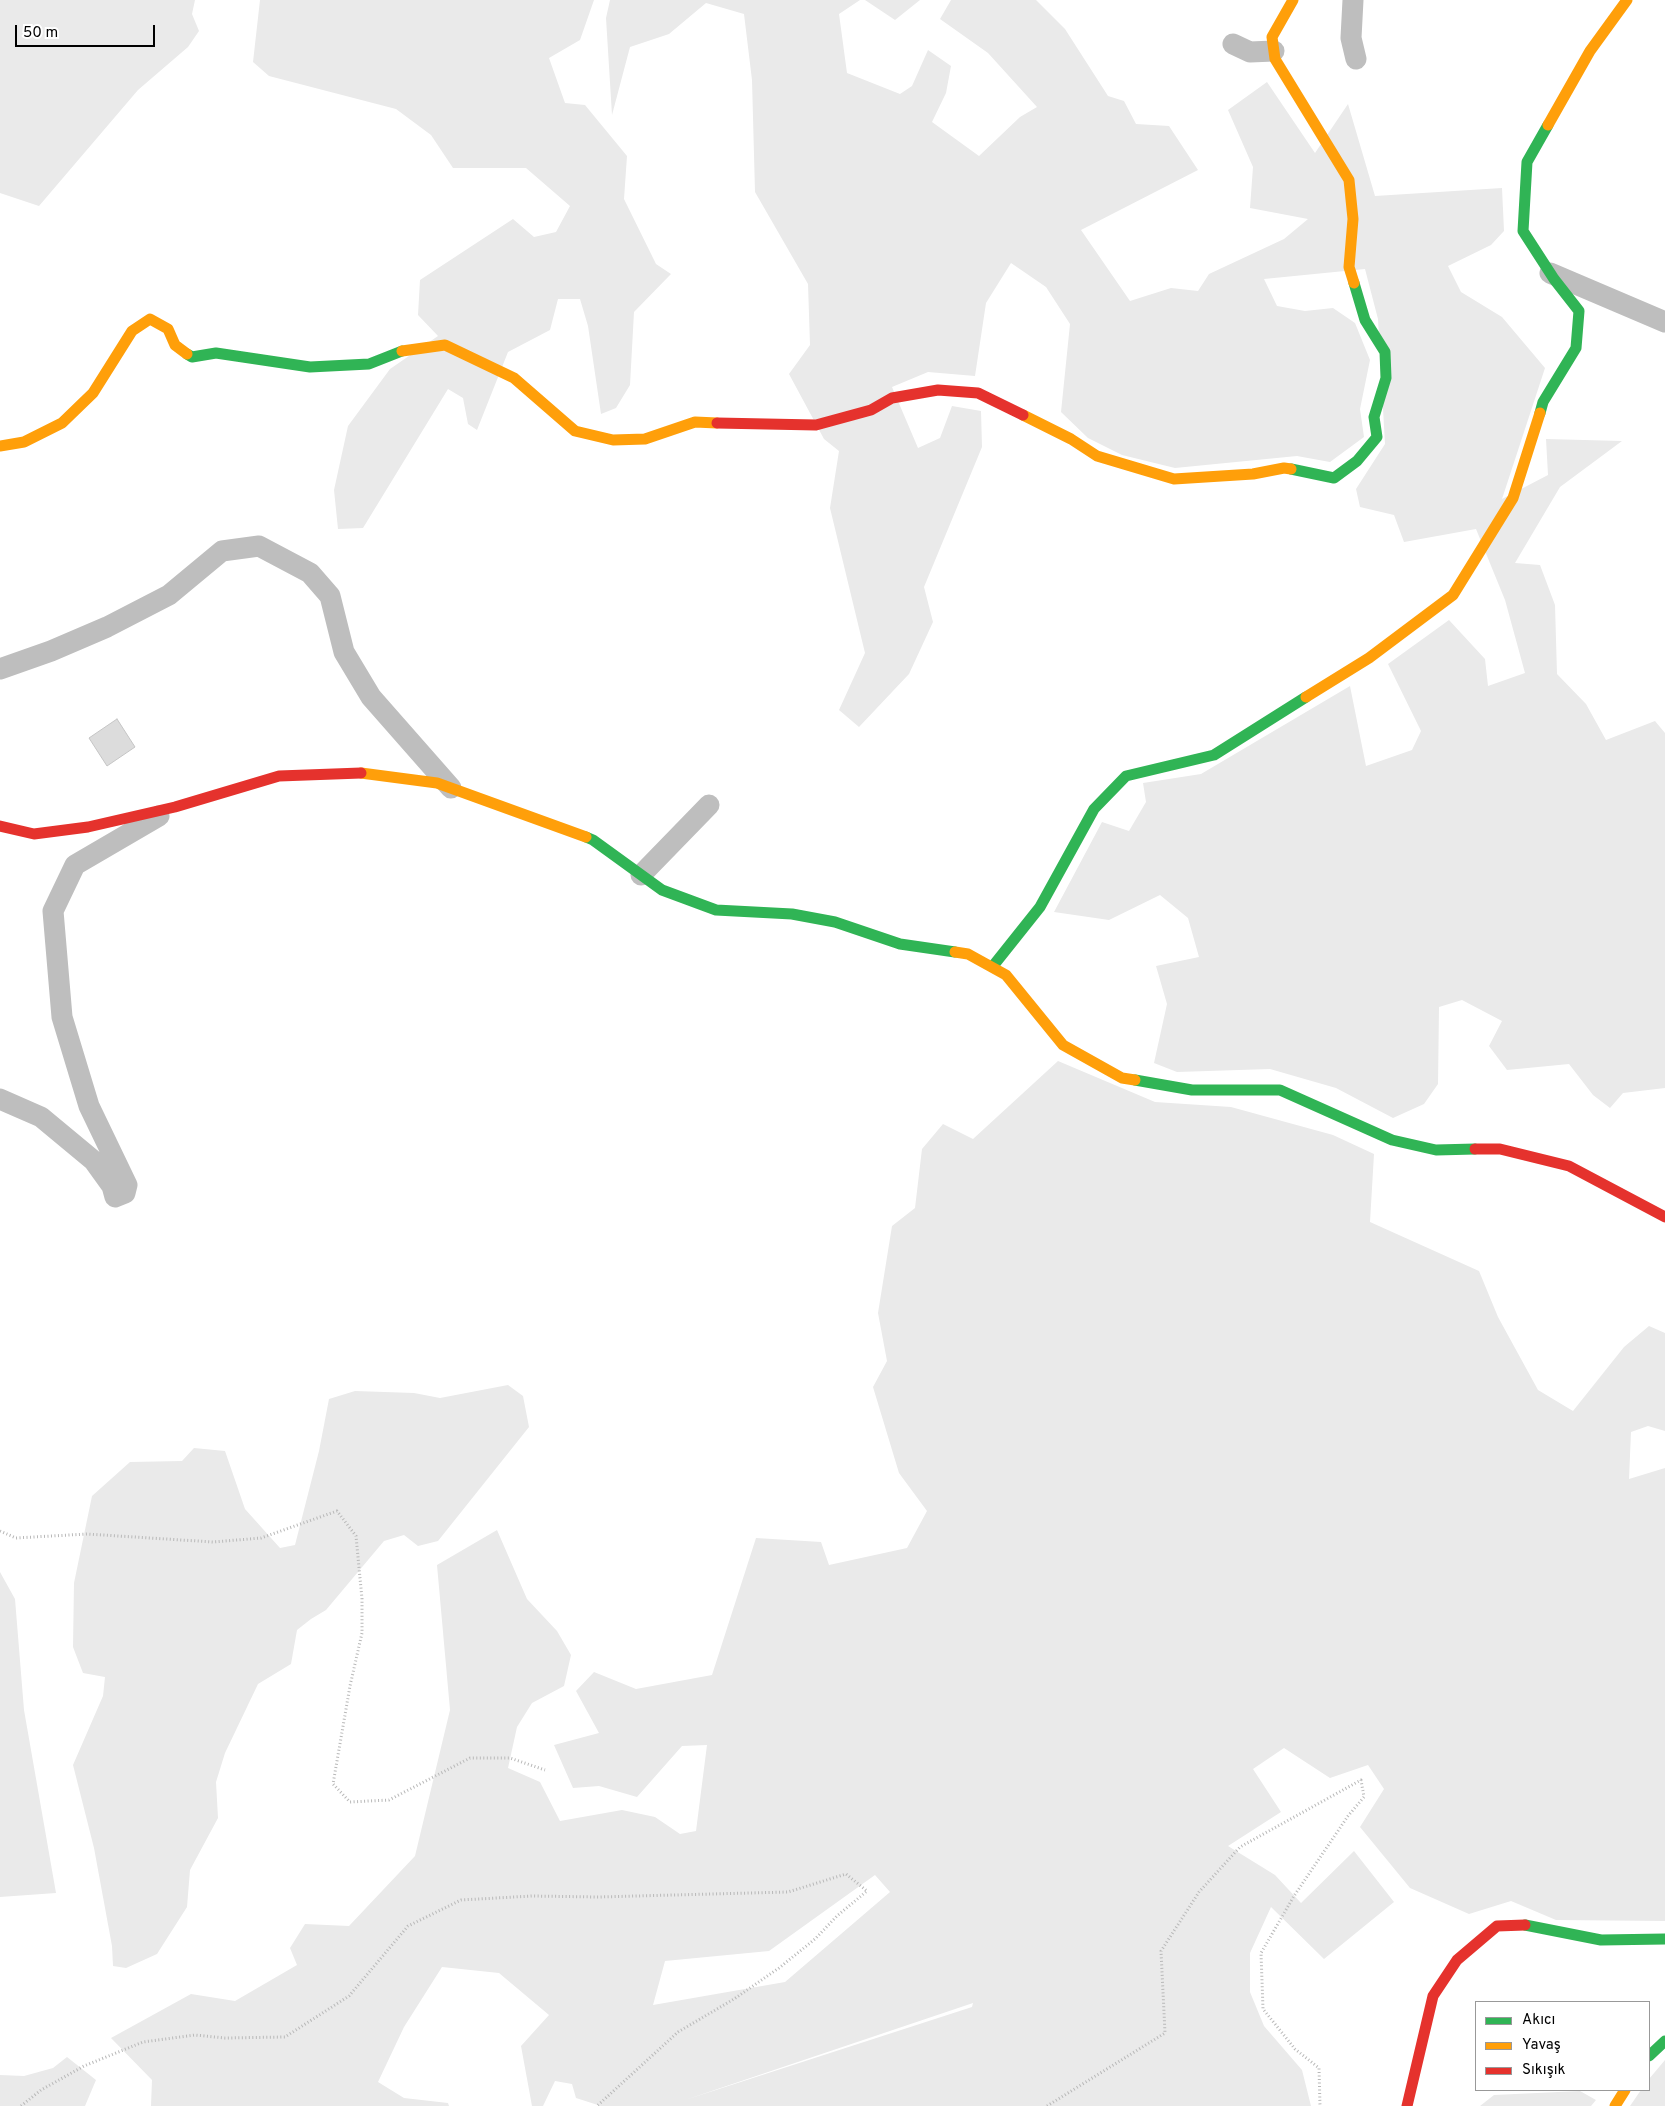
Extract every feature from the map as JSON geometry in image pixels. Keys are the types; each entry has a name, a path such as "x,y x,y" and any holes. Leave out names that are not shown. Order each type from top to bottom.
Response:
{"street":[{"path":"0,446 24,442 62,422 93,393 132,331 150,319 168,329 175,345 192,357 216,353 310,367 369,364 406,350 445,345 514,378 575,430 613,440 645,439 695,422 816,425 871,410 892,398 938,390 978,393 1071,439 1097,456 1174,479 1253,474 1284,468 1334,478 1357,461 1377,437 1374,417 1386,378 1385,352 1365,320 1349,267 1353,219 1349,180 1276,59 1274,52 1272,37 1293,0"},
{"path":"1353,0 1351,38 1356,59"},
{"path":"993,966 1040,907 1094,809 1126,776 1214,755 1369,658 1453,595 1513,498 1543,402 1576,348 1579,311 1550,273 1523,231 1528,162 1590,51 1627,0"},
{"path":"1233,44 1250,52 1274,52"},
{"path":"1550,273 1665,322"},
{"path":"0,669 51,651 107,627 169,595 222,551 259,546 310,573 330,596 344,652 371,697 451,788"},
{"path":"0,826 34,834 88,827 175,807 279,776 361,773 437,782 593,840 662,890 716,910 792,914 835,922 900,944 968,954 993,966 1006,975 1063,1045 1122,1078 1192,1090 1280,1090 1392,1140 1436,1150 1500,1149 1569,1166 1665,1217"},
{"path":"641,875 709,805"},
{"path":"0,1100 42,1117 94,1161 112,1186 116,1197 125,1193 127,1185 89,1106 62,1017 53,912 75,865 175,807"},
{"path":"1407,2106 1433,1996 1458,1960 1497,1926 1533,1925 1601,1940 1665,1938"},
{"path":"1650,2055 1665,2041"},
{"path":"1615,2106 1624,2091"}],"path":[{"path":"0,1531 16,1538 87,1534 213,1542 261,1538 337,1511 356,1536 362,1599 362,1634 350,1686 334,1784 350,1802 389,1800 470,1758 510,1758 545,1770"},
{"path":"1047,2106 1164,2033 1161,1951 1199,1892 1240,1847 1361,1780 1364,1797 1348,1816 1294,1896 1261,1953 1263,2009 1295,2049 1319,2068 1320,2106"},
{"path":"21,2106 41,2090 84,2066 143,2042 195,2035 225,2038 285,2037 349,1996 408,1926 461,1900 532,1896 598,1898 788,1892 846,1874 867,1892 779,1968 734,1999 678,2032 597,2106"}],"shaded area":[{"path":"0,0 195,0 192,14 199,31 188,47 138,90 39,206 0,193"},
{"path":"260,0 594,0 580,40 549,58 565,103 585,105 627,156 624,199 656,264 671,274 634,312 630,385 616,408 601,414 588,326 580,299 558,299 550,330 508,352 477,430 468,424 463,398 448,389 363,528 338,529 334,490 348,426 390,369 438,336 418,315 420,280 513,219 534,237 556,232 570,206 526,168 453,168 431,135 396,109 269,76 253,62"},
{"path":"610,0 860,0 839,14 847,73 900,94 912,86 928,50 951,66 946,93 932,122 979,156 1020,117 1037,107 988,53 940,19 951,0 1036,0 1065,29 1108,96 1124,101 1136,124 1169,126 1198,170 1081,230 1130,301 1171,288 1198,291 1209,274 1284,239 1308,219 1250,208 1253,167 1228,110 1267,82 1315,153 1348,104 1375,196 1502,188 1504,231 1491,245 1448,266 1461,292 1502,317 1545,368 1502,499 1548,475 1546,439 1622,441 1560,487 1515,563 1540,565 1555,605 1557,674 1586,704 1606,740 1655,721 1665,733 1665,1088 1623,1093 1610,1108 1593,1095 1569,1064 1507,1070 1489,1046 1502,1021 1462,1000 1439,1007 1438,1084 1424,1104 1393,1118 1336,1088 1270,1069 1177,1072 1154,1063 1167,1004 1156,966 1199,957 1188,918 1160,895 1109,920 1054,912 1102,822 1129,831 1146,802 1143,783 1201,774 1350,686 1366,766 1412,750 1421,731 1388,664 1449,620 1485,659 1488,686 1525,673 1505,600 1476,529 1404,542 1394,515 1360,507 1356,489 1385,444 1378,319 1365,269 1264,279 1277,306 1305,311 1333,308 1355,323 1370,360 1360,409 1364,437 1330,462 1297,456 1175,468 1122,455 1088,438 1061,412 1070,324 1046,287 1011,263 986,303 975,376 928,372 892,387 918,448 940,438 952,406 981,411 982,447 924,587 933,622 909,674 859,727 839,710 865,653 830,508 839,451 824,439 789,374 810,345 808,284 755,192 752,80 744,14 706,3 669,34 630,47 612,115 606,18"},
{"path":"865,0 920,0 895,20"},
{"path":"1058,1061 1155,1102 1231,1107 1333,1135 1374,1154 1370,1222 1479,1271 1498,1317 1538,1390 1573,1411 1624,1347 1649,1326 1665,1333 1665,1431 1648,1426 1631,1432 1629,1479 1665,1468 1665,1921 1556,1920 1511,1901 1469,1914 1410,1888 1360,1827 1384,1789 1368,1765 1330,1778 1284,1748 1253,1769 1281,1812 1228,1846 1275,1875 1301,1903 1354,1851 1394,1902 1324,1959 1271,1907 1250,1953 1250,1992 1264,2026 1302,2070 1311,2106 601,2106 576,2098 572,2084 555,2081 543,2106 532,2106 521,2046 549,2015 499,1973 442,1967 404,2027 378,2082 404,2098 448,2103 449,2106 151,2106 152,2080 111,2038 191,1994 235,2001 297,1965 290,1948 305,1924 349,1926 415,1856 450,1710 437,1565 497,1530 527,1599 557,1631 571,1655 564,1686 532,1703 517,1727 508,1768 540,1782 560,1821 622,1810 655,1817 680,1834 696,1831 707,1745 682,1746 637,1797 599,1786 573,1788 554,1745 599,1733 576,1691 594,1672 636,1689 712,1675 756,1538 821,1542 829,1565 907,1548 927,1511 899,1473 873,1387 887,1361 878,1313 892,1226 915,1208 922,1149 943,1124 973,1139","holes":["875,1875 890,1892 785,1982 653,2005 665,1961 769,1951","973,2003 972,2007 685,2100"]},
{"path":"508,1385 523,1396 529,1427 438,1541 418,1546 404,1535 384,1541 326,1610 297,1630 291,1664 258,1684 225,1753 216,1782 218,1818 190,1870 187,1907 157,1954 126,1968 113,1966 112,1946 94,1848 73,1765 103,1696 105,1677 83,1673 73,1647 74,1583 92,1496 130,1462 182,1461 194,1448 225,1451 245,1509 280,1548 295,1545 319,1451 329,1399 355,1391 414,1393 440,1398"},
{"path":"0,1572 15,1599 24,1710 56,1893 0,1897"},
{"path":"67,2057 96,2080 85,2106 0,2106 0,2075 24,2076 53,2068"},
{"path":"1665,2060 1665,2106 1630,2106 1640,2091 1650,2091 1650,2078"},
{"path":"1580,2091 1596,2100 1591,2106 1480,2106 1494,2095"}],"building":[{"path":"117,719 135,747 107,766 89,738"}],"traffic: fast":[{"path":"1540,413 1543,402 1576,348 1579,311 1554,279 1523,231 1527,162 1548,125"},
{"path":"1291,469 1334,478 1357,461 1377,437 1374,417 1386,378 1385,352 1365,320 1354,283"},
{"path":"187,354 192,357 216,353 310,367 369,364 402,351"},
{"path":"993,966 1040,907 1094,809 1126,776 1214,755 1306,697"},
{"path":"586,837 593,840 662,890 716,910 792,914 835,922 900,944 955,952"},
{"path":"1135,1080 1192,1090 1280,1090 1392,1140 1436,1150 1475,1149"},
{"path":"1525,1925 1601,1940 1665,1939"},
{"path":"1650,2055 1665,2041"}],"traffic: slow":[{"path":"1293,0 1272,37 1275,59 1349,180 1353,219 1349,267 1354,283"},
{"path":"1548,125 1590,51 1627,0"},
{"path":"0,446 24,442 62,423 93,393 132,331 150,319 168,329 175,345 187,354"},
{"path":"402,351 445,345 514,378 575,431 613,440 645,439 695,422 717,423"},
{"path":"1306,697 1369,658 1453,595 1513,498 1540,413"},
{"path":"1023,415 1071,439 1097,456 1174,479 1253,474 1284,468 1291,469"},
{"path":"361,773 437,783 586,837"},
{"path":"955,952 968,954 1006,975 1063,1045 1122,1078 1135,1080"},
{"path":"1615,2106 1624,2091"}],"traffic: jam":[{"path":"717,423 816,425 871,410 892,398 938,390 978,393 1023,415"},
{"path":"0,826 34,834 88,827 175,807 279,776 361,773"},
{"path":"1475,1149 1500,1149 1569,1166 1665,1217"},
{"path":"1407,2106 1433,1996 1457,1960 1497,1926 1525,1925"}]}
